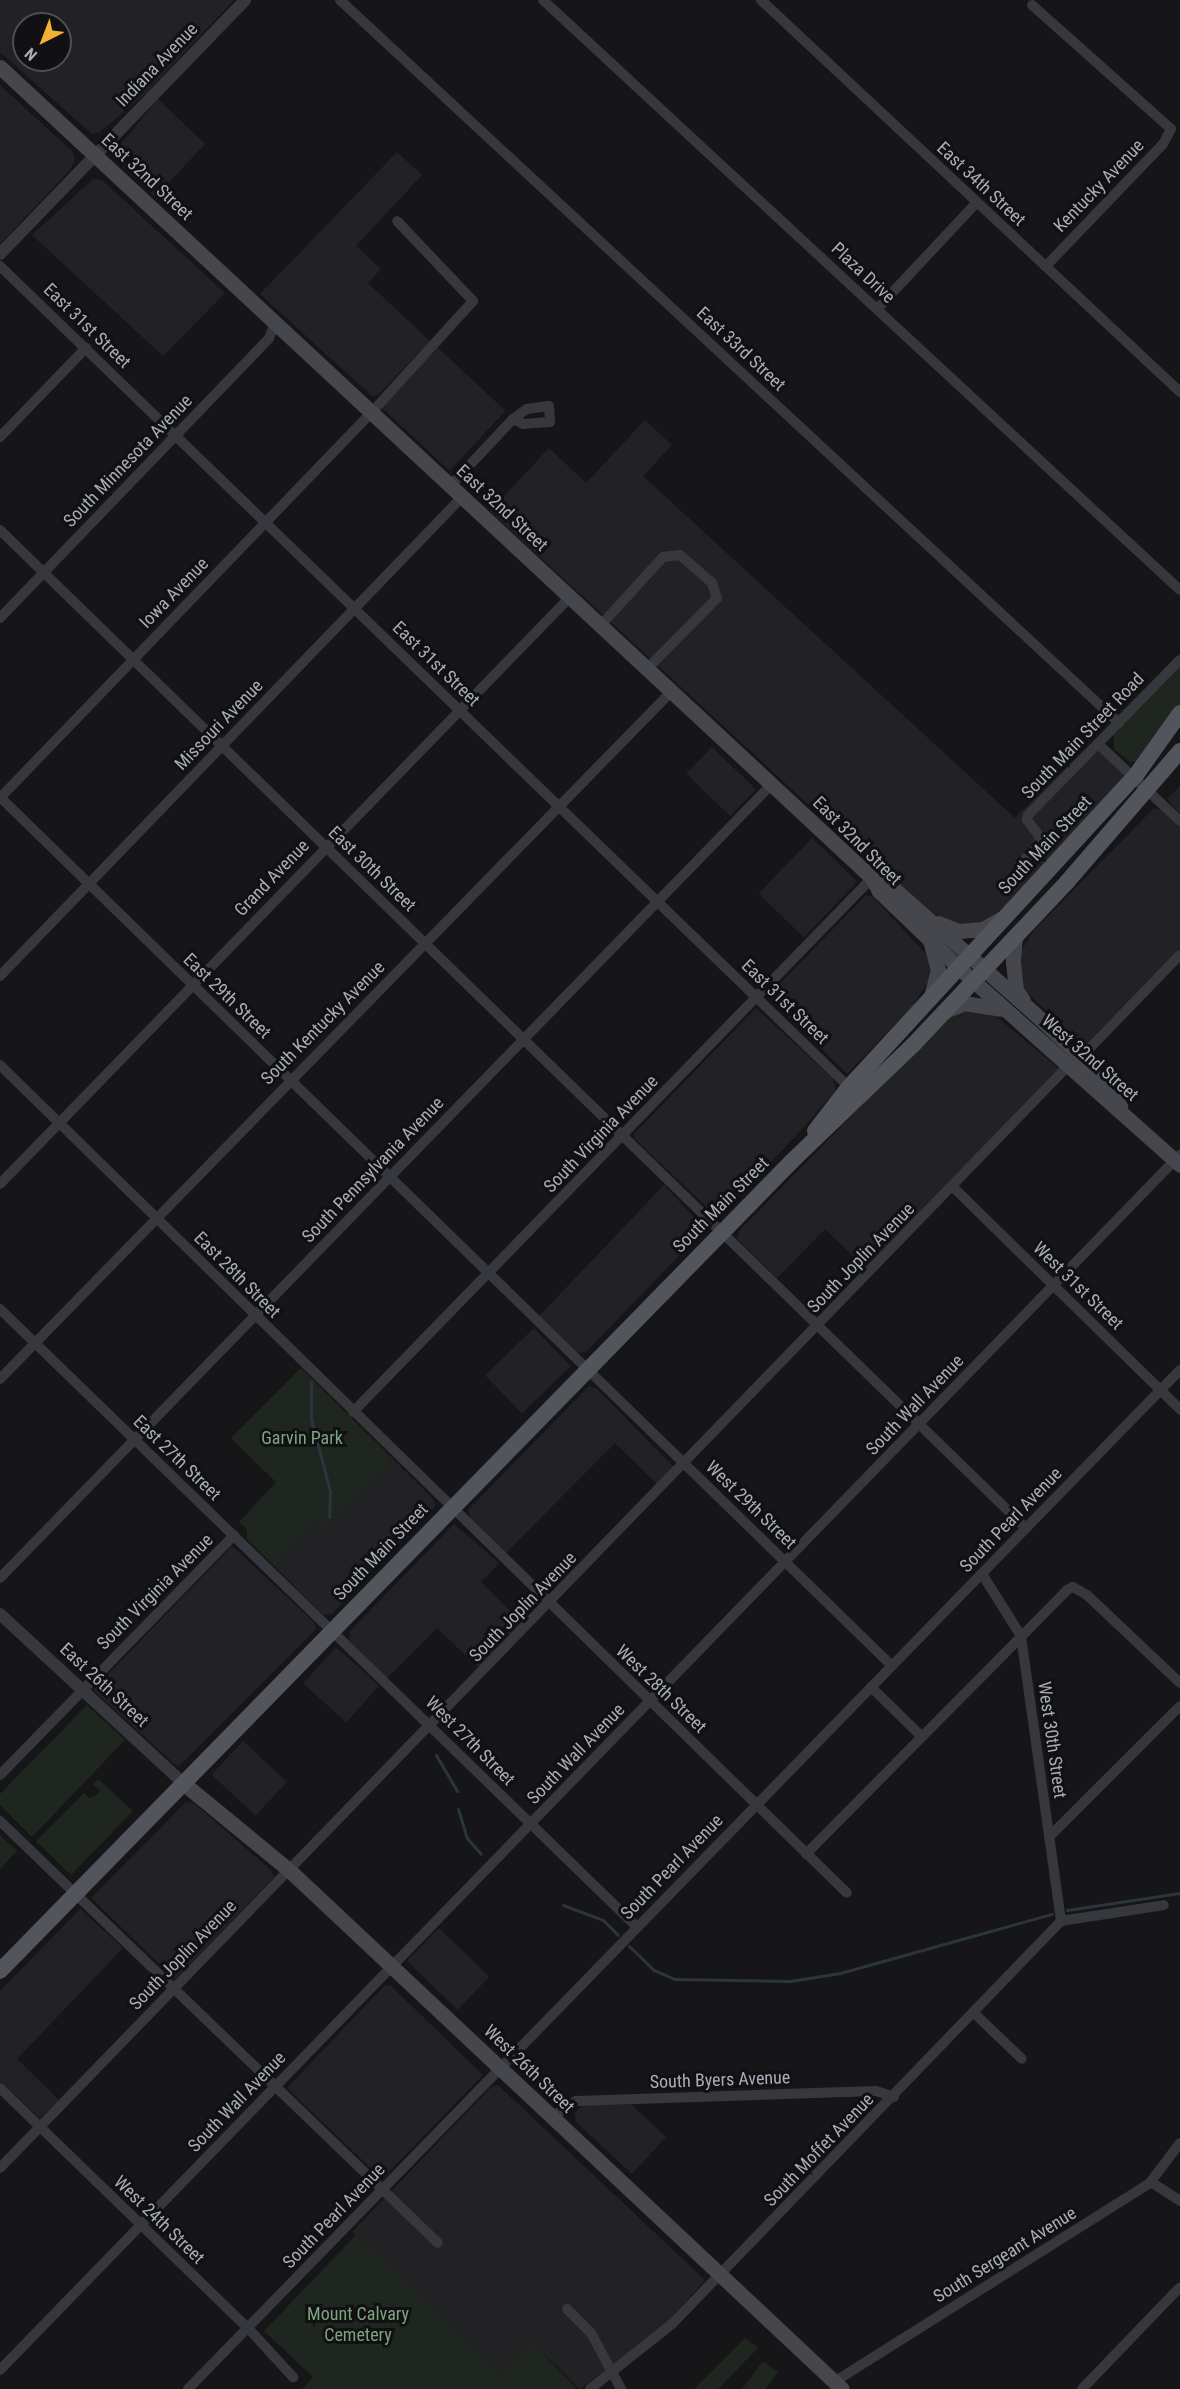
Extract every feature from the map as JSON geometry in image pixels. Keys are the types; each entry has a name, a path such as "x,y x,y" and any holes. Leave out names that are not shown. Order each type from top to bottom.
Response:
{"main road":[{"name":"East 32nd Street","path":"0,68 872,878 879,891 930,940 964,962"},
{"name":"South Main Street","path":"791,1162 849,1087 1136,775 1180,713"},
{"name":"South Main Street","path":"0,1971 791,1162 860,1101 1015,937 1149,790 1180,751"},
{"path":"872,878 892,887 928,919 964,962 1030,1010 1081,1057 1109,1088 1123,1112"},
{"path":"928,919 958,931 982,929 1005,916"},
{"path":"1015,937 1012,962 1016,990 1030,1010"},
{"path":"930,940 938,970 931,998"},
{"name":"West 32nd Street","path":"979,975 1007,1011 1066,1067 1178,1160"},
{"path":"945,1011 964,1003 987,1004 1007,1011"},
{"name":"West 26th Street","path":"183,1783 289,1870 719,2276 838,2385"}],"street":[{"name":"Indiana Avenue","path":"0,254 245,0"},
{"name":"East 33rd Street","path":"340,0 1119,723"},
{"name":"Plaza Drive","path":"544,0 1180,590"},
{"name":"East 34th Street","path":"760,0 1180,392"},
{"name":"Kentucky Avenue","path":"1032,5 1170,126 1165,141 1045,267"},
{"path":"877,309 977,202"},
{"name":"Iowa Avenue","path":"0,797 372,412 473,301 397,220"},
{"name":"East 31st Street","path":"0,266 849,1087"},
{"name":"South Minnesota Avenue","path":"0,618 269,338 275,323"},
{"path":"0,437 86,348"},
{"path":"450,486 513,419"},
{"name":"Missouri Avenue","path":"0,976 462,497"},
{"name":"East 30th Street","path":"0,530 722,1233"},
{"path":"600,626 663,557 680,555 712,583 717,598 646,670"},
{"name":"Grand Avenue","path":"0,1184 570,597"},
{"name":"South Main Street Road","path":"1019,866 1037,847 1040,837 1027,820 1028,815 1180,660"},
{"name":"South Kentucky Avenue","path":"0,1379 671,692"},
{"path":"1098,744 1136,775 1180,821"},
{"name":"South Pennsylvania Avenue","path":"0,1578 771,785"},
{"name":"East 29th Street","path":"0,797 587,1370"},
{"name":"South Virginia Avenue","path":"354,1412 872,878"},
{"path":"1081,1057 1180,955"},
{"name":"East 28th Street","path":"0,1065 451,1508"},
{"name":"South Joplin Avenue","path":"0,2168 953,1187 1066,1067"},
{"name":"South Wall Avenue","path":"0,2370 1178,1160"},
{"name":"West 31st Street","path":"953,1187 1180,1409"},
{"path":"722,1233 1026,1528"},
{"name":"East 27th Street","path":"0,1309 333,1629"},
{"name":"West 29th Street","path":"587,1370 892,1666"},
{"name":"South Pearl Avenue","path":"189,2389 1180,1370"},
{"name":"West 28th Street","path":"451,1508 847,1893"},
{"name":"South Virginia Avenue","path":"0,1775 234,1535"},
{"name":"West 30th Street","path":"982,1574 1021,1636 1060,1921"},
{"path":"806,1854 1021,1636 1073,1587 1088,1595 1180,1683"},
{"name":"East 26th Street","path":"0,1614 183,1783"},
{"name":"West 27th Street","path":"333,1629 637,1927"},
{"path":"871,1687 922,1737"},
{"path":"1049,1836 1180,1706"},
{"path":"0,1821 438,2243"},
{"path":"1060,1921 1164,1905"},
{"name":"South Moffet Avenue","path":"590,2389 666,2329 894,2097 1060,1921"},
{"path":"974,2013 1022,2059"},
{"name":"West 24th Street","path":"0,2088 248,2328 293,2377"},
{"name":"South Byers Avenue","path":"552,2117 576,2101 876,2091 894,2097"},
{"name":"South Sergeant Avenue","path":"838,2385 1151,2182 1180,2143"},
{"path":"1151,2182 1180,2201"},
{"path":"1082,2389 1180,2287"},
{"path":"567,2309 591,2333 621,2389"}],"shaded area":[{"path":"0,0 234,0 145,94 100,132 92,134 22,72 72,72 72,12 12,12 12,63 0,52"},
{"path":"0,85 72,151 75,159 70,170 0,244"},
{"path":"158,99 205,144 155,197 126,169 116,150"},
{"path":"397,152 422,175 356,246 381,269 368,283 430,341 378,395 372,396 260,294"},
{"path":"93,179 102,180 225,293 163,356 32,235"},
{"path":"436,346 505,411 450,471 380,406"},
{"path":"645,420 672,445 643,476 1015,818 1090,744 1125,775 1001,915 967,927 936,917 913,901 490,511 549,448 586,483"},
{"path":"712,747 756,789 730,816 686,774"},
{"path":"1180,786 1180,814 1167,799"},
{"path":"1154,808 1164,811 1180,826 1180,948 1084,1046 1021,987 1018,957 1033,931"},
{"path":"812,838 857,882 804,937 759,893"},
{"path":"866,895 872,896 926,954 933,973 913,1006 847,1074 768,996"},
{"path":"756,1008 832,1078 836,1090 806,1125 721,1214 715,1215 635,1139 634,1134"},
{"path":"964,1009 996,1016 1059,1069 867,1270 825,1229 777,1278 737,1238 739,1231 947,1018"},
{"path":"664,1185 705,1229 586,1352 578,1353 539,1316"},
{"path":"534,1328 571,1366 522,1413 485,1375"},
{"path":"589,1386 596,1388 674,1467 658,1485 615,1443 506,1553 470,1518 468,1510"},
{"path":"393,1459 434,1500 435,1506 332,1614 323,1615 275,1567 318,1523 325,1528"},
{"path":"454,1524 499,1563 481,1582 522,1623 479,1668 437,1628 387,1678 350,1641 349,1632"},
{"path":"232,1546 314,1622 316,1629 178,1767 93,1690"},
{"path":"336,1647 379,1686 346,1722 303,1683"},
{"path":"243,1741 287,1782 256,1816 212,1775"},
{"path":"186,1802 195,1804 272,1871 274,1877 175,1979 91,1898"},
{"path":"80,1909 123,1948 17,2059 59,2100 40,2118 0,2081 0,1991"},
{"path":"439,1928 489,1977 457,2010 407,1961"},
{"path":"385,1985 391,1986 483,2075 382,2179 287,2088"},
{"path":"498,2085 705,2280 662,2328 580,2389 532,2342 502,2374 352,2232 490,2088"},
{"path":"582,2105 632,2105 666,2137 632,2174 576,2122 575,2113"}],"green space":[{"path":"1180,667 1180,706 1138,763 1130,762 1114,749 1114,734"},
{"name":"Garvin Park","path":"301,1368 393,1459 325,1529 318,1523 275,1567 247,1539 247,1529 239,1522 276,1482 231,1438"},
{"path":"87,1705 125,1740 32,1837 0,1805 0,1794"},
{"path":"98,1779 133,1811 71,1875 36,1841 84,1793 89,1798 100,1791 93,1784"},
{"path":"0,1835 17,1851 0,1869"},
{"name":"Mount Calvary Cemetery","path":"356,2235 502,2374 532,2342 577,2389 302,2389 313,2377 264,2331"},
{"path":"745,2338 758,2348 718,2389 694,2389"},
{"path":"763,2361 778,2372 765,2389 742,2389"}],"waterway":[{"path":"311,1381 311,1419 330,1491 329,1517"},
{"path":"436,1755 457,1791"},
{"path":"458,1809 467,1838 481,1854"},
{"path":"1067,1910 1180,1893"},
{"path":"563,1905 603,1920 618,1935"},
{"path":"629,1946 654,1970 674,1979 790,1981 840,1973 1052,1914"}]}
